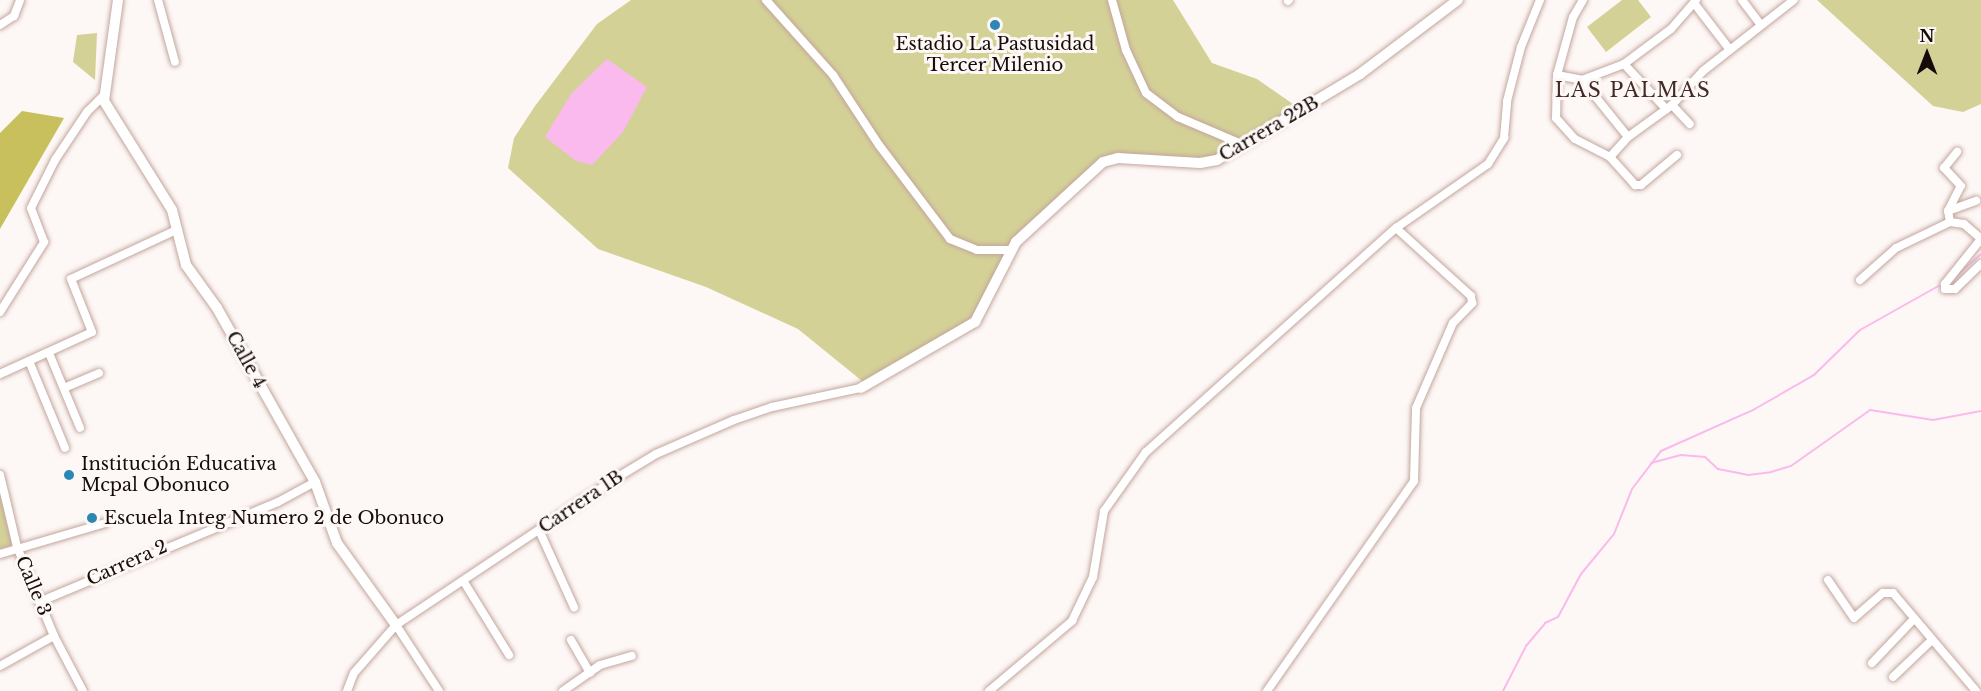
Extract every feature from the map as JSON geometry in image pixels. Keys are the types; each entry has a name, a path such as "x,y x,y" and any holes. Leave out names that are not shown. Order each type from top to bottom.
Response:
{"street":[{"path":"0,25 14,16 20,0"},
{"path":"0,312 44,242 31,208 55,160 87,112 105,94 118,0"},
{"path":"158,0 175,62"},
{"path":"766,0 833,75 879,145 950,239 977,250 1010,250"},
{"path":"1112,0 1126,50 1146,93 1178,117 1246,146"},
{"name":"Carrera 22B","path":"861,388 975,322 1010,250 1103,162 1118,158 1200,163 1217,160 1246,146 1395,51 1458,0"},
{"path":"989,691 1072,621 1093,577 1104,511 1146,452 1396,228 1488,164 1503,138 1518,58 1540,0"},
{"path":"1583,0 1573,17 1557,75 1556,118 1575,139 1610,157 1638,186 1677,155"},
{"path":"1742,0 1760,24"},
{"path":"1610,157 1628,137 1669,107 1703,72 1760,24 1794,0"},
{"path":"1557,75 1582,80 1624,64 1671,29 1695,2 1730,50"},
{"path":"1624,64 1690,124"},
{"path":"1582,80 1628,137"},
{"name":"Calle 4","path":"105,94 104,101 172,210 186,265 217,308 315,482 337,543 396,624"},
{"path":"1950,222 1948,211 1961,186 1944,168 1957,152"},
{"path":"1948,211 1976,201"},
{"path":"1860,280 1896,248 1950,222 1964,224 1981,239 1945,284 1945,289 1955,289 1981,264"},
{"path":"1267,691 1414,481 1416,408 1453,323 1472,303 1471,296 1396,228"},
{"path":"0,374 92,332 71,279 176,231"},
{"path":"49,352 80,428"},
{"path":"29,361 65,448"},
{"path":"64,388 99,373"},
{"name":"Carrera 1B","path":"347,691 354,673 396,624 464,582 618,477 693,437 772,407 861,388"},
{"name":"Calle 3","path":"0,475 17,547 54,636 83,691"},
{"name":"Carrera 2","path":"39,602 278,502 315,482"},
{"path":"0,554 17,547 105,523"},
{"path":"539,530 574,607"},
{"path":"1828,580 1854,618 1888,592 1976,691"},
{"path":"464,582 509,655"},
{"path":"1872,663 1913,620"},
{"path":"396,624 439,691"},
{"path":"0,666 54,636"},
{"path":"571,640 590,673"},
{"path":"1893,677 1931,641"},
{"path":"563,691 600,665 632,656"}],"shaded area":[{"path":"631,0 1173,0 1212,63 1257,79 1303,111 1217,160 1103,162 1016,242 983,311 867,385 798,329 706,287 598,249 508,168 514,138 535,106 597,24"},
{"path":"1622,0 1638,0 1651,17 1606,52 1587,27"},
{"path":"1817,0 1981,0 1981,104 1963,112 1933,106"},
{"path":"97,33 95,80 73,62 77,35"},
{"path":"607,59 647,87 623,132 592,165 576,161 545,137 571,94"},
{"path":"22,111 64,118 0,229 0,133"},
{"path":"0,487 15,544 0,549"}],"waterway":[{"path":"1957,275 1981,254"},
{"path":"1503,691 1526,646 1545,623 1558,617 1581,574 1614,534 1632,489 1661,451 1753,410 1814,375 1860,330 1942,284"},
{"path":"1651,463 1681,455 1705,457 1718,469 1748,475 1771,472 1791,466 1870,410 1933,420 1981,411"}],"place":[{"name":"Estadio La Pastusidad Tercer Milenio","path":"995,25"},
{"name":"Institución Educativa Mcpal Obonuco","path":"69,475"},
{"name":"Escuela Integ Numero 2 de Obonuco","path":"92,518"}],"district":[{"name":"LAS PALMAS","path":"1633,90"}]}
